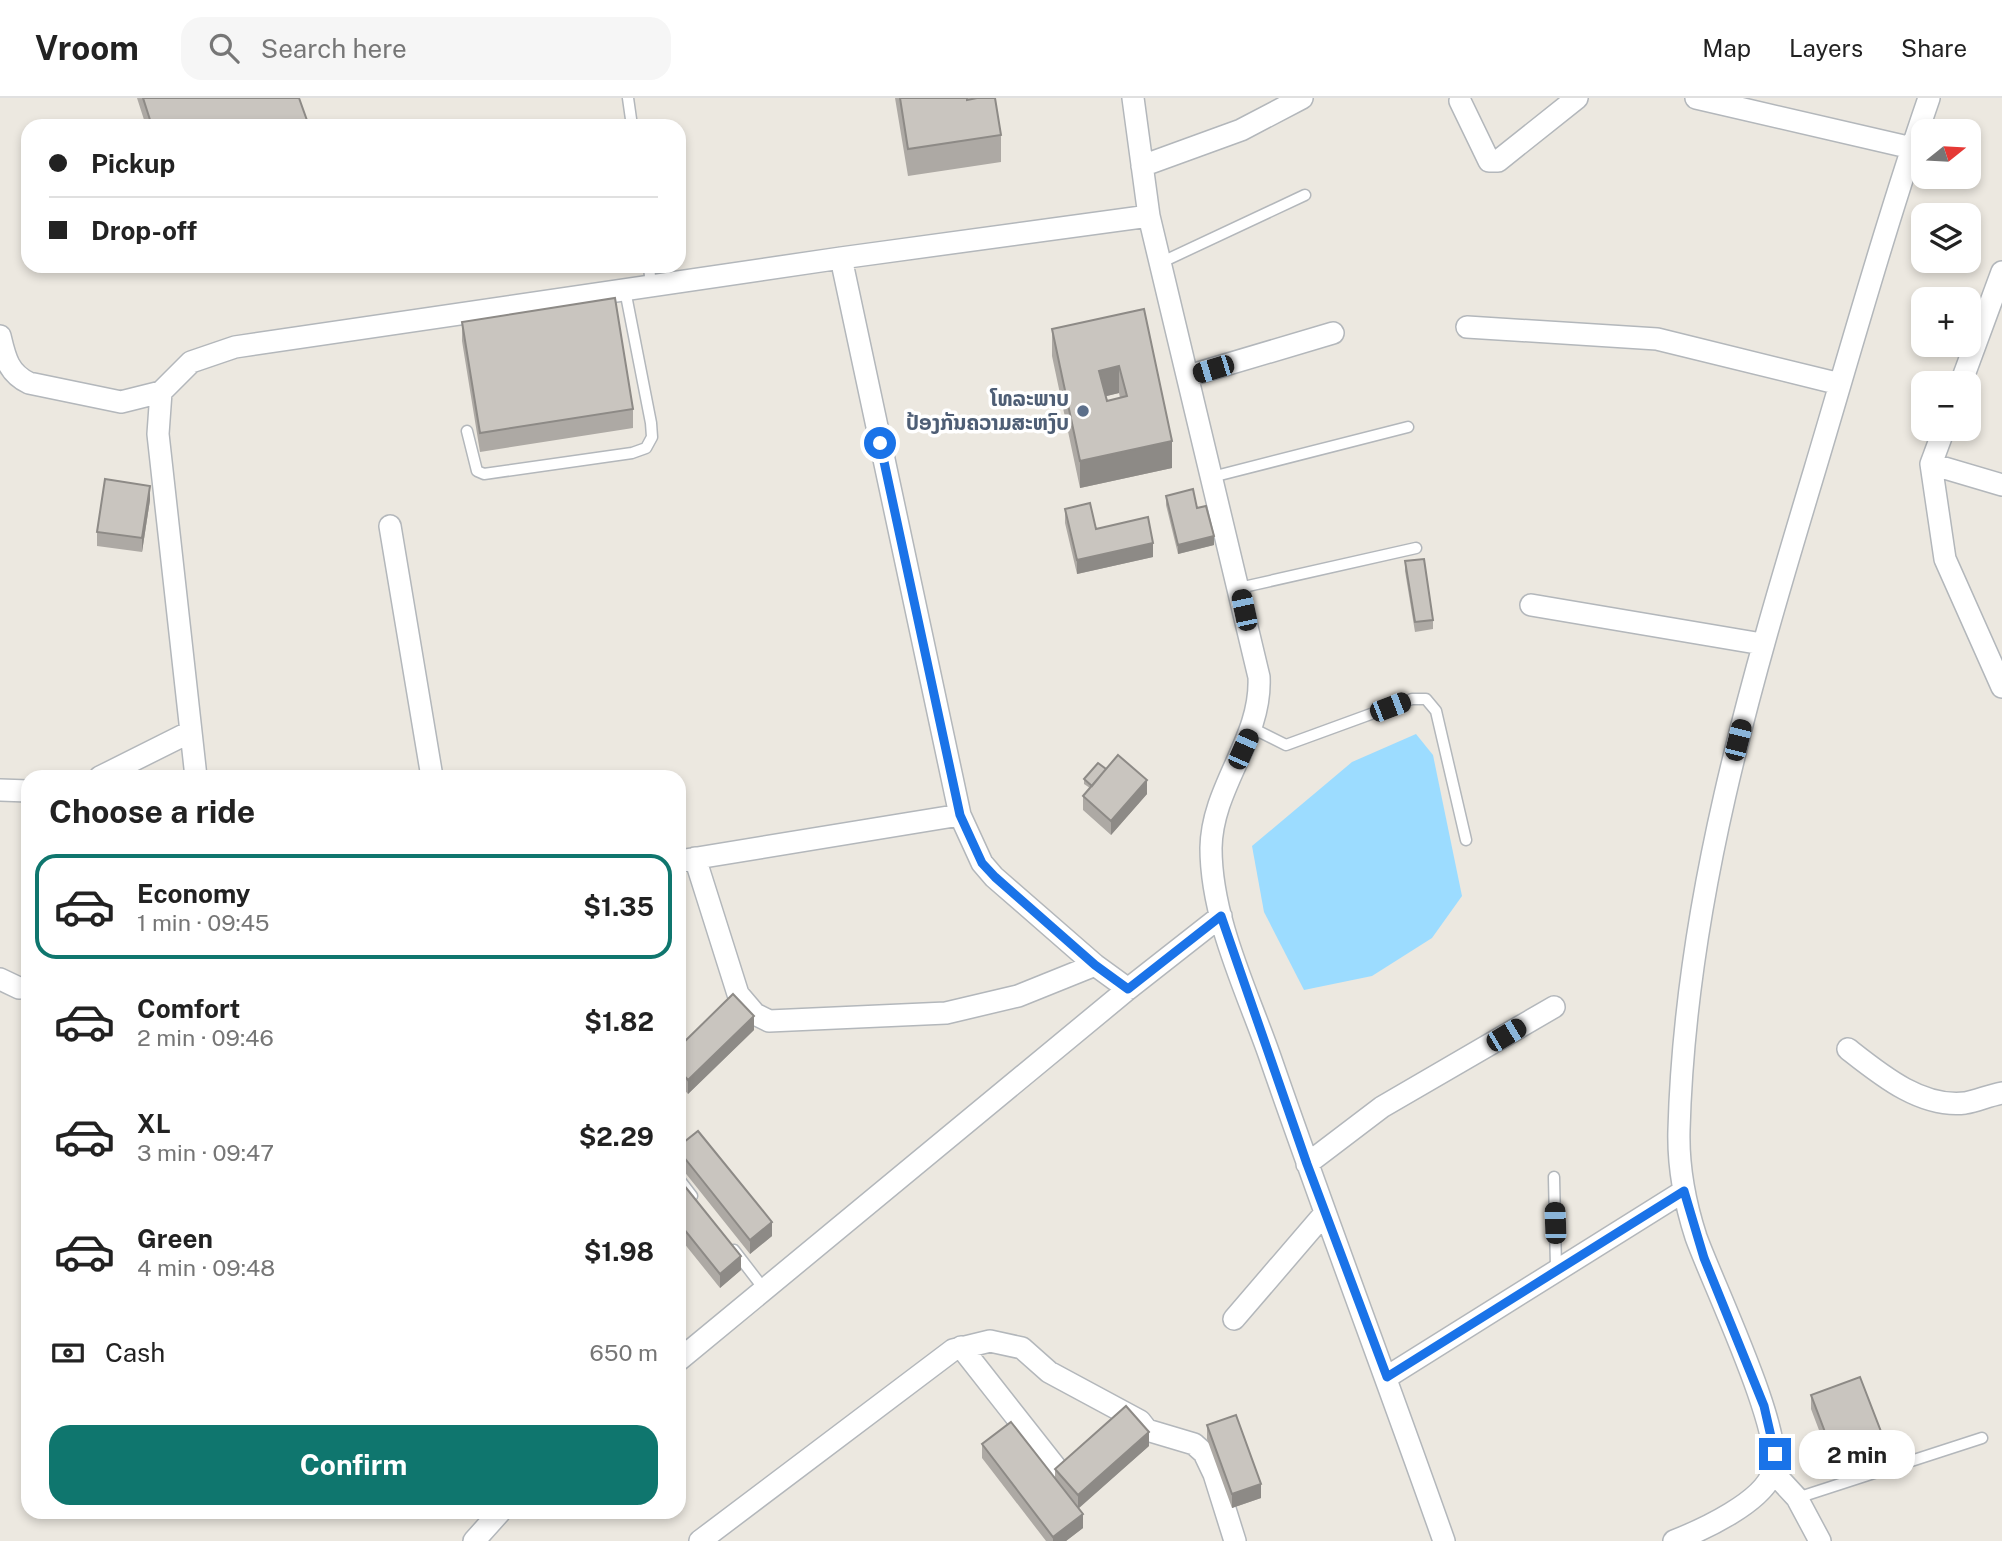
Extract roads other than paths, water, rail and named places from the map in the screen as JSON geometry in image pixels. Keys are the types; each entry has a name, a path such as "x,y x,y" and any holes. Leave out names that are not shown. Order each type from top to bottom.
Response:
{"street":[{"path":"1133,98 1149,216 1259,677 1258,709 1252,728 1215,812 1211,848 1221,916 1307,1164 1387,1377 1444,1541"},
{"path":"1142,166 1241,130 1302,98"},
{"path":"1460,102 1482,152 1489,161 1498,161 1577,98"},
{"path":"1696,98 1911,148"},
{"path":"1922,119 1930,98"},
{"path":"1674,1541 1703,1530 1728,1514 1765,1486 1773,1472 1773,1435 1764,1406 1718,1296 1695,1233 1684,1191 1679,1133 1692,964 1726,788 1762,644 1911,151"},
{"path":"0,336 9,368 16,377 29,383 121,402 161,392 191,362 235,347 625,290 650,277 841,258 1149,216"},
{"path":"841,258 960,815 982,863 995,877 1095,965 1128,989"},
{"path":"1965,371 2002,272"},
{"path":"1467,327 1657,339 1840,384"},
{"path":"1188,376 1333,333"},
{"path":"161,392 160,465 195,770"},
{"path":"1940,441 1931,464 1945,559 2002,688"},
{"path":"1931,464 2002,485"},
{"path":"390,526 431,770"},
{"path":"1531,605 1762,644"},
{"path":"114,770 190,732"},
{"path":"0,790 21,791"},
{"path":"960,815 687,860 738,994 755,1014 769,1021 946,1013 1018,996 1095,965"},
{"path":"686,1354 1128,989 1221,916"},
{"path":"1307,1164 1382,1107 1554,1007"},
{"path":"1848,1049 1884,1077 1932,1102 1965,1103 2002,1093"},
{"path":"1387,1377 1556,1268 1684,1191"},
{"path":"1234,1319 1325,1213"},
{"path":"700,1541 953,1350 990,1341 1021,1348 1049,1372 1140,1421 1147,1430 1194,1444 1204,1452 1214,1474 1235,1541"},
{"path":"961,1347 1057,1469"},
{"path":"1773,1472 1797,1498 1820,1541"},
{"path":"474,1541 494,1519"}],"lane":[{"path":"628,98 631,119"},
{"path":"1160,262 1305,195"},
{"path":"467,431 473,464 477,471 484,474 632,453 646,448 652,437 651,424 625,290"},
{"path":"1212,477 1408,427"},
{"path":"1239,588 1416,548"},
{"path":"1252,728 1286,745 1412,699 1426,699 1436,711 1466,840"},
{"path":"1553,1177 1556,1268"},
{"path":"686,1188 696,1201"},
{"path":"730,1245 764,1289"},
{"path":"1797,1498 1982,1438"}],"water":[{"path":"1416,734 1433,755 1462,896 1432,938 1372,976 1304,990 1264,912 1252,846 1352,762"}],"place":[{"name":"ໂທລະພາບ ປ້ອງກັນຄວາມສະຫງົບ","path":"1083,411"}]}
